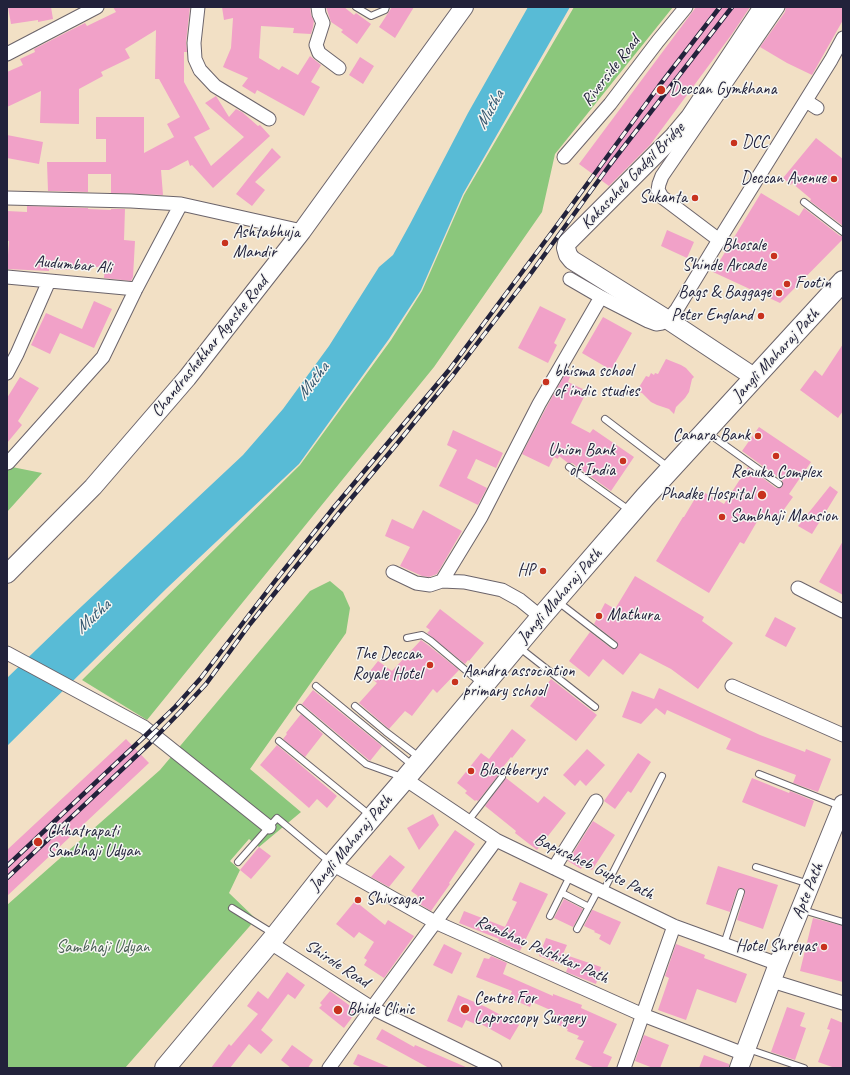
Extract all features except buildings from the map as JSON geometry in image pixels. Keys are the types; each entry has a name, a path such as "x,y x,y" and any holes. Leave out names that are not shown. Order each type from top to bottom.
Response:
{"main road":[{"name":"Jangli Maharaj Path","path":"165,1068 332,864 541,617 632,512 843,281"}],"street":[{"path":"7,54 97,7"},
{"path":"198,7 194,43 195,59 200,70 215,86 269,119"},
{"path":"318,7 323,23 316,45 319,53 340,68"},
{"name":"Chandrashekhar Agashe Road","path":"7,574 98,481 187,378 302,231 464,7"},
{"name":"Riverside Road","path":"564,157 610,104 686,7"},
{"name":"Kakasaheb Gadgil Bridge","path":"663,316 572,260 568,255 566,248 567,243 674,136 690,117 763,7"},
{"path":"719,240 662,197 658,190 659,184 662,176 778,7"},
{"path":"663,316 677,309 806,101 843,38"},
{"path":"806,101 817,108"},
{"path":"7,198 131,201 181,204 302,231"},
{"path":"7,463 103,357 136,289 181,204"},
{"name":"Audumbar Ali","path":"7,277 136,289"},
{"path":"570,279 648,321 656,324 662,323 663,316"},
{"path":"7,373 17,354 48,281"},
{"path":"442,581 481,516 539,404 601,297"},
{"path":"663,316 754,377"},
{"path":"393,572 416,583 430,585 442,581 464,582 502,590 520,600 541,617"},
{"path":"798,588 843,612"},
{"path":"7,653 144,727 269,827"},
{"path":"732,686 843,735"},
{"name":"Bapusaheb Gupte Path","path":"414,768 468,821 496,840 674,926 778,964"},
{"path":"554,868 596,801"},
{"name":"Apte Path","path":"743,1057 800,909 835,831 842,805"},
{"path":"329,1068 496,840"},
{"name":"Rambhau Palshikar Path","path":"332,864 435,922 643,1015 743,1057"},
{"path":"624,1068 674,926"},
{"name":"Shirole Road","path":"272,938 372,1008 493,1068"},
{"path":"772,981 843,1002"}],"lane":[{"path":"356,7 371,16 385,10 386,7"},
{"path":"804,202 843,232"},
{"path":"605,419 671,469"},
{"path":"705,431 779,484"},
{"path":"569,467 632,512"},
{"path":"556,600 614,645"},
{"path":"407,638 422,635 484,685"},
{"path":"517,645 596,707"},
{"path":"316,686 414,768"},
{"path":"355,706 386,732 414,768"},
{"path":"300,708 366,764 414,768"},
{"path":"279,741 372,817"},
{"path":"759,774 842,805"},
{"path":"577,929 600,891 662,776"},
{"path":"468,821 502,777"},
{"path":"238,862 277,818 332,864"},
{"path":"756,867 810,885"},
{"path":"550,916 570,876"},
{"path":"724,944 741,892"},
{"path":"562,893 589,907"},
{"path":"232,908 272,938"},
{"path":"800,909 843,922"},
{"path":"743,1057 804,1068"}],"green space":[{"path":"574,7 673,7 555,154 542,212 434,367 147,720 82,680 300,465 391,340 422,291 464,195"},
{"path":"7,466 42,473 7,512"},
{"name":"Sambhaji Udyan","path":"330,581 343,592 350,608 346,633 250,769 301,812 259,847 249,839 230,861 240,870 229,893 256,919 125,1068 7,1068 7,905 160,770 310,591"}],"water":[{"name":"Mutha","path":"528,7 570,7 463,194 421,290 389,339 299,464 167,588 7,746 7,678 243,455 283,409 329,346 379,267 393,255 468,113"}],"railway":[{"path":"7,866 175,707 200,679 335,506 449,370 659,86 720,7"},
{"path":"7,878 150,743 206,684 250,624 453,375 529,276 609,166 732,7"}],"place":[{"name":"Deccan Gymkhana","path":"661,90"},
{"name":"DCC","path":"734,143"},
{"name":"Deccan Avenue","path":"834,179"},
{"name":"Sukanta","path":"695,198"},
{"name":"Ashtabhuja Mandir","path":"225,243"},
{"name":"Bhosale Shinde Arcade","path":"774,256"},
{"name":"Footin","path":"787,284"},
{"name":"Bags & Baggage","path":"779,293"},
{"name":"Peter England","path":"761,316"},
{"name":"bhisma school of indic studies","path":"546,382"},
{"name":"Canara Bank","path":"758,436"},
{"name":"Renuka Complex","path":"776,456"},
{"name":"Union Bank of India","path":"623,461"},
{"name":"Phadke Hospital","path":"762,495"},
{"name":"Sambhaji Mansion","path":"722,517"},
{"name":"HP","path":"543,571"},
{"name":"Mathura","path":"599,616"},
{"name":"The Deccan Royale Hotel","path":"430,665"},
{"name":"Aandra association primary school","path":"455,682"},
{"name":"Blackberrys","path":"471,771"},
{"name":"Chhatrapati Sambhaji Udyan","path":"38,842"},
{"name":"Shivsagar","path":"358,900"},
{"name":"Hotel Shreyas","path":"824,947"},
{"name":"Centre For Laproscopy Surgery","path":"465,1009"},
{"name":"Bhide Clinic","path":"338,1010"}]}
